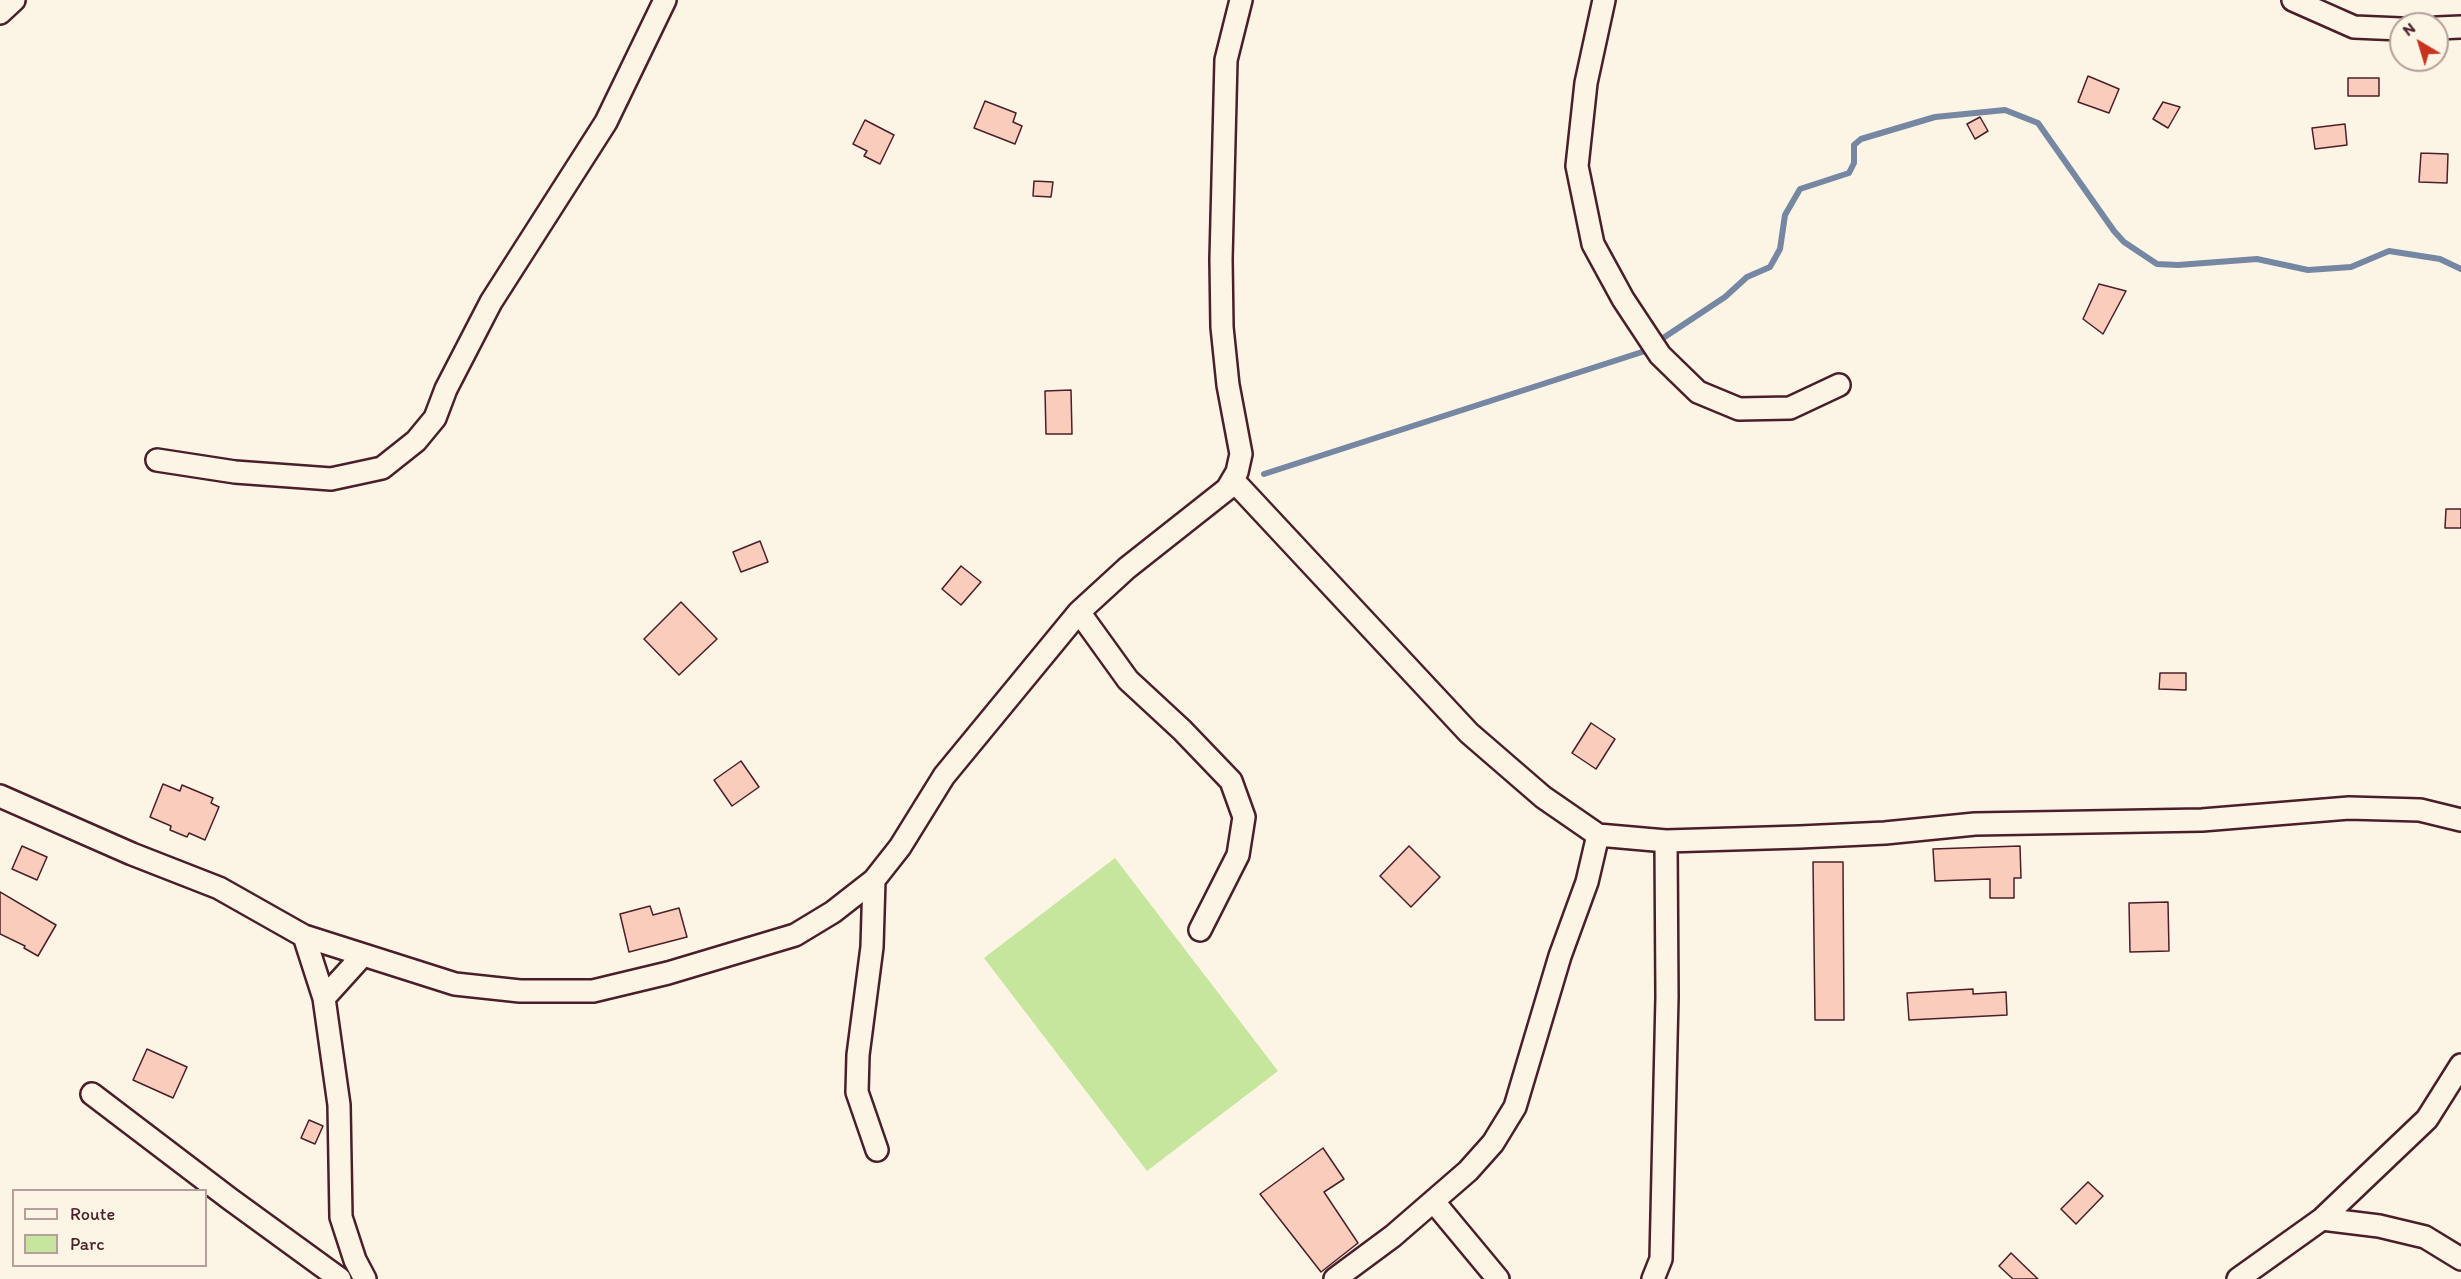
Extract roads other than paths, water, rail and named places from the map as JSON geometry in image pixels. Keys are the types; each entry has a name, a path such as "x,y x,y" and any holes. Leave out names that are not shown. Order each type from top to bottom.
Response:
{"street":[{"path":"0,13 14,0"},
{"path":"157,460 235,472 332,479 382,468 416,441 435,418 446,389 491,302 606,122 665,0"},
{"path":"0,796 132,854 219,888 304,936 455,984 520,991 593,991 668,973 795,935 833,912 873,880 900,847 944,776 1079,612 1127,568 1227,489 1233,480 1241,454 1225,350 1221,259 1226,60 1241,0"},
{"path":"1604,0 1586,83 1577,166 1593,244 1623,299 1660,355 1698,392 1739,409 1790,408 1839,385"},
{"path":"2293,0 2354,27 2389,28"},
{"path":"1233,480 1469,733 1543,798 1598,836 1666,841 1864,834 1975,824 2202,820 2349,808 2420,810 2461,820"},
{"path":"1079,612 1128,680 1182,730 1231,781 1244,818 1238,855 1200,930"},
{"path":"1335,1279 1393,1236 1468,1171 1493,1143 1515,1107 1560,956 1587,882 1598,836"},
{"path":"1653,1279 1661,1259 1667,997 1666,841"},
{"path":"873,880 872,947 858,1056 857,1092 877,1150"},
{"path":"304,936 324,998 339,1105 341,1217 355,1260 365,1279"},
{"path":"324,998 363,955"},
{"path":"2238,1279 2322,1219 2427,1119 2461,1065"},
{"path":"92,1094 340,1279"},
{"path":"1434,1202 1498,1279"},
{"path":"2322,1219 2379,1226 2425,1237 2461,1259"}],"waterway":[{"path":"1264,474 1642,352 1725,297 1747,277 1770,267 1780,249 1785,215 1800,189 1849,173 1854,163 1854,145 1861,139 1935,117 2005,110 2038,123 2114,231 2124,242 2157,264 2178,265 2257,259 2308,270 2351,267 2389,251 2440,259 2461,269"}]}
